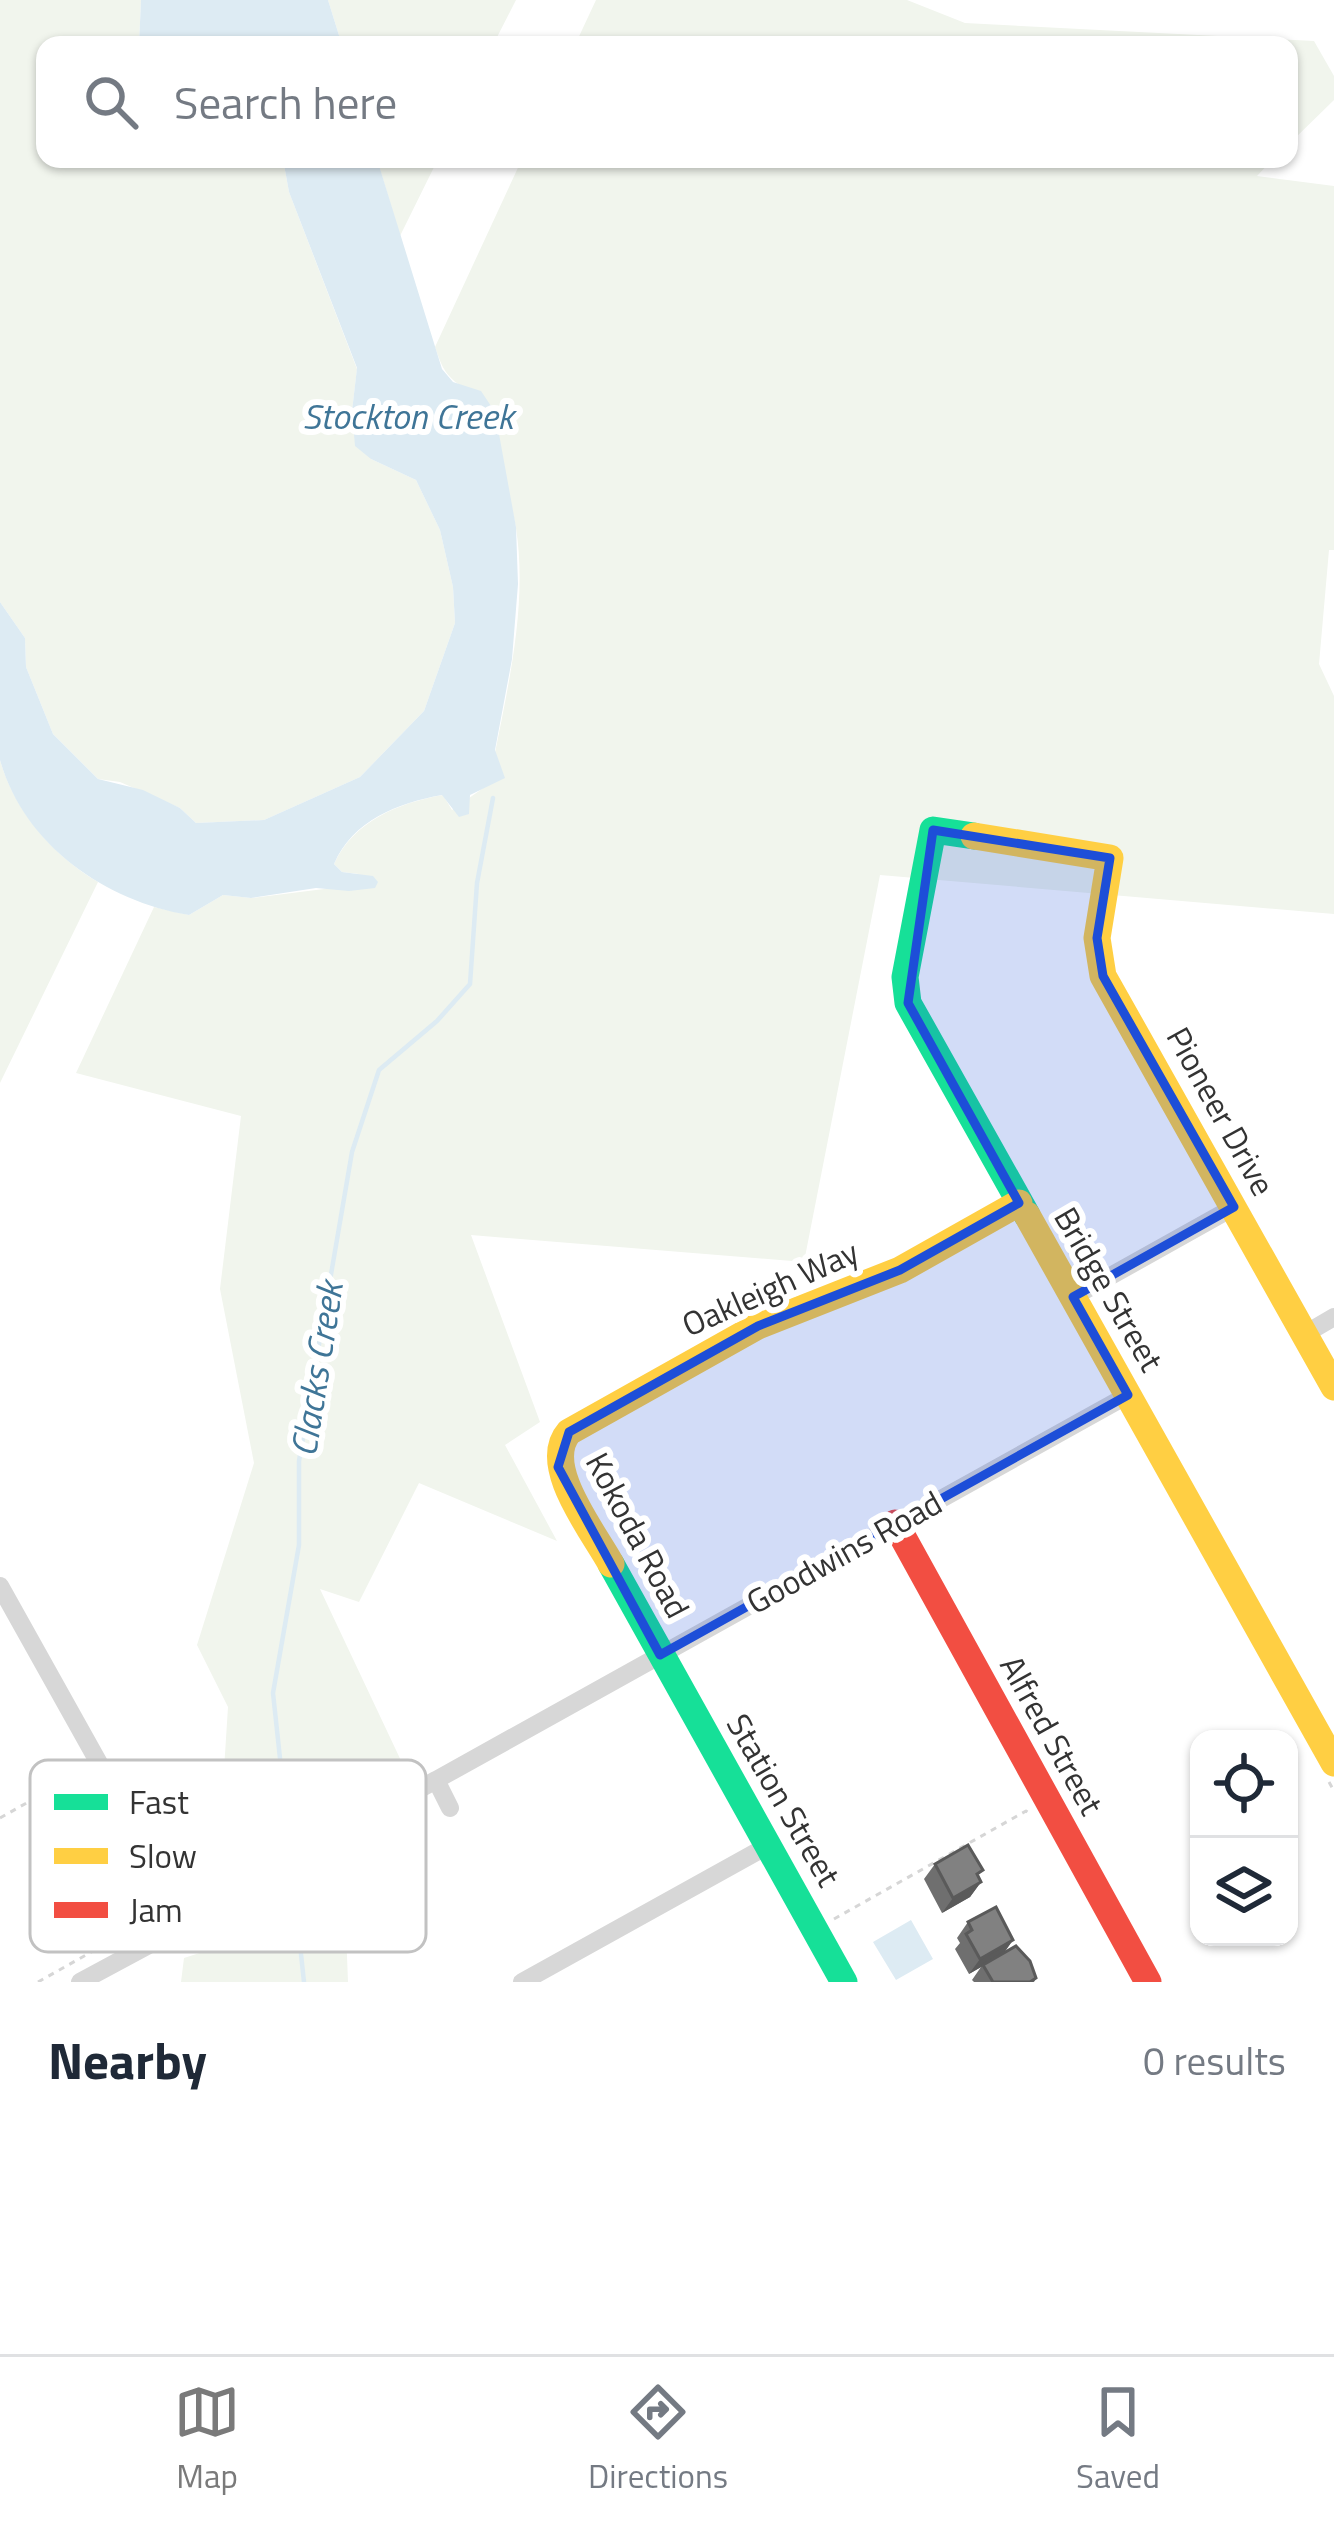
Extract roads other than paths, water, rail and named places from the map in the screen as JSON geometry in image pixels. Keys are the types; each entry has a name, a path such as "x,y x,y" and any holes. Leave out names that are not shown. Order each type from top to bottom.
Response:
{"street":[{"name":"Bridge Street","path":"1110,858 933,830 905,977 908,1003 1334,1763"},
{"name":"Pioneer Drive","path":"1110,858 1096,938 1103,976 1334,1387"},
{"name":"Oakleigh Way","path":"558,1447 569,1432 758,1326 901,1270 1019,1203"},
{"path":"1073,1297 1234,1207"},
{"path":"1305,1334 1334,1317"},
{"name":"Goodwins Road","path":"426,1785 1129,1395"},
{"name":"Kokoda Road","path":"558,1447 556,1457 565,1481 660,1655"},
{"name":"Alfred Street","path":"895,1523 1148,1982"},
{"path":"0,1586 93,1760"},
{"name":"Station Street","path":"660,1655 844,1982"},
{"path":"436,1780 450,1808"},
{"path":"522,1982 769,1845"},
{"path":"80,1982 136,1952"}],"water":[{"path":"141,0 328,0 339,36 139,36"},
{"name":"Stockton Creek","path":"285,168 380,168 442,369 453,382 481,391 495,412 516,527 518,584 512,659 495,750 505,778 470,795 469,814 459,817 442,795 409,803 365,825 334,864 342,872 373,876 378,882 375,888 316,888 251,898 223,895 189,915 127,897 99,882 48,843 28,818 0,760 0,602 25,638 26,667 53,734 98,779 143,790 180,808 196,823 264,820 360,777 424,711 455,623 453,587 440,530 416,480 355,446 352,411 357,368 289,192"},
{"path":"911,1920 933,1959 896,1980 873,1942"}],"waterway":[{"name":"Clacks Creek","path":"280,1760 273,1693 299,1545 299,1461 352,1152 379,1070 437,1021 470,984 477,883 493,798"},
{"name":"Clacks Creek","path":"301,1952 304,1982"}]}
